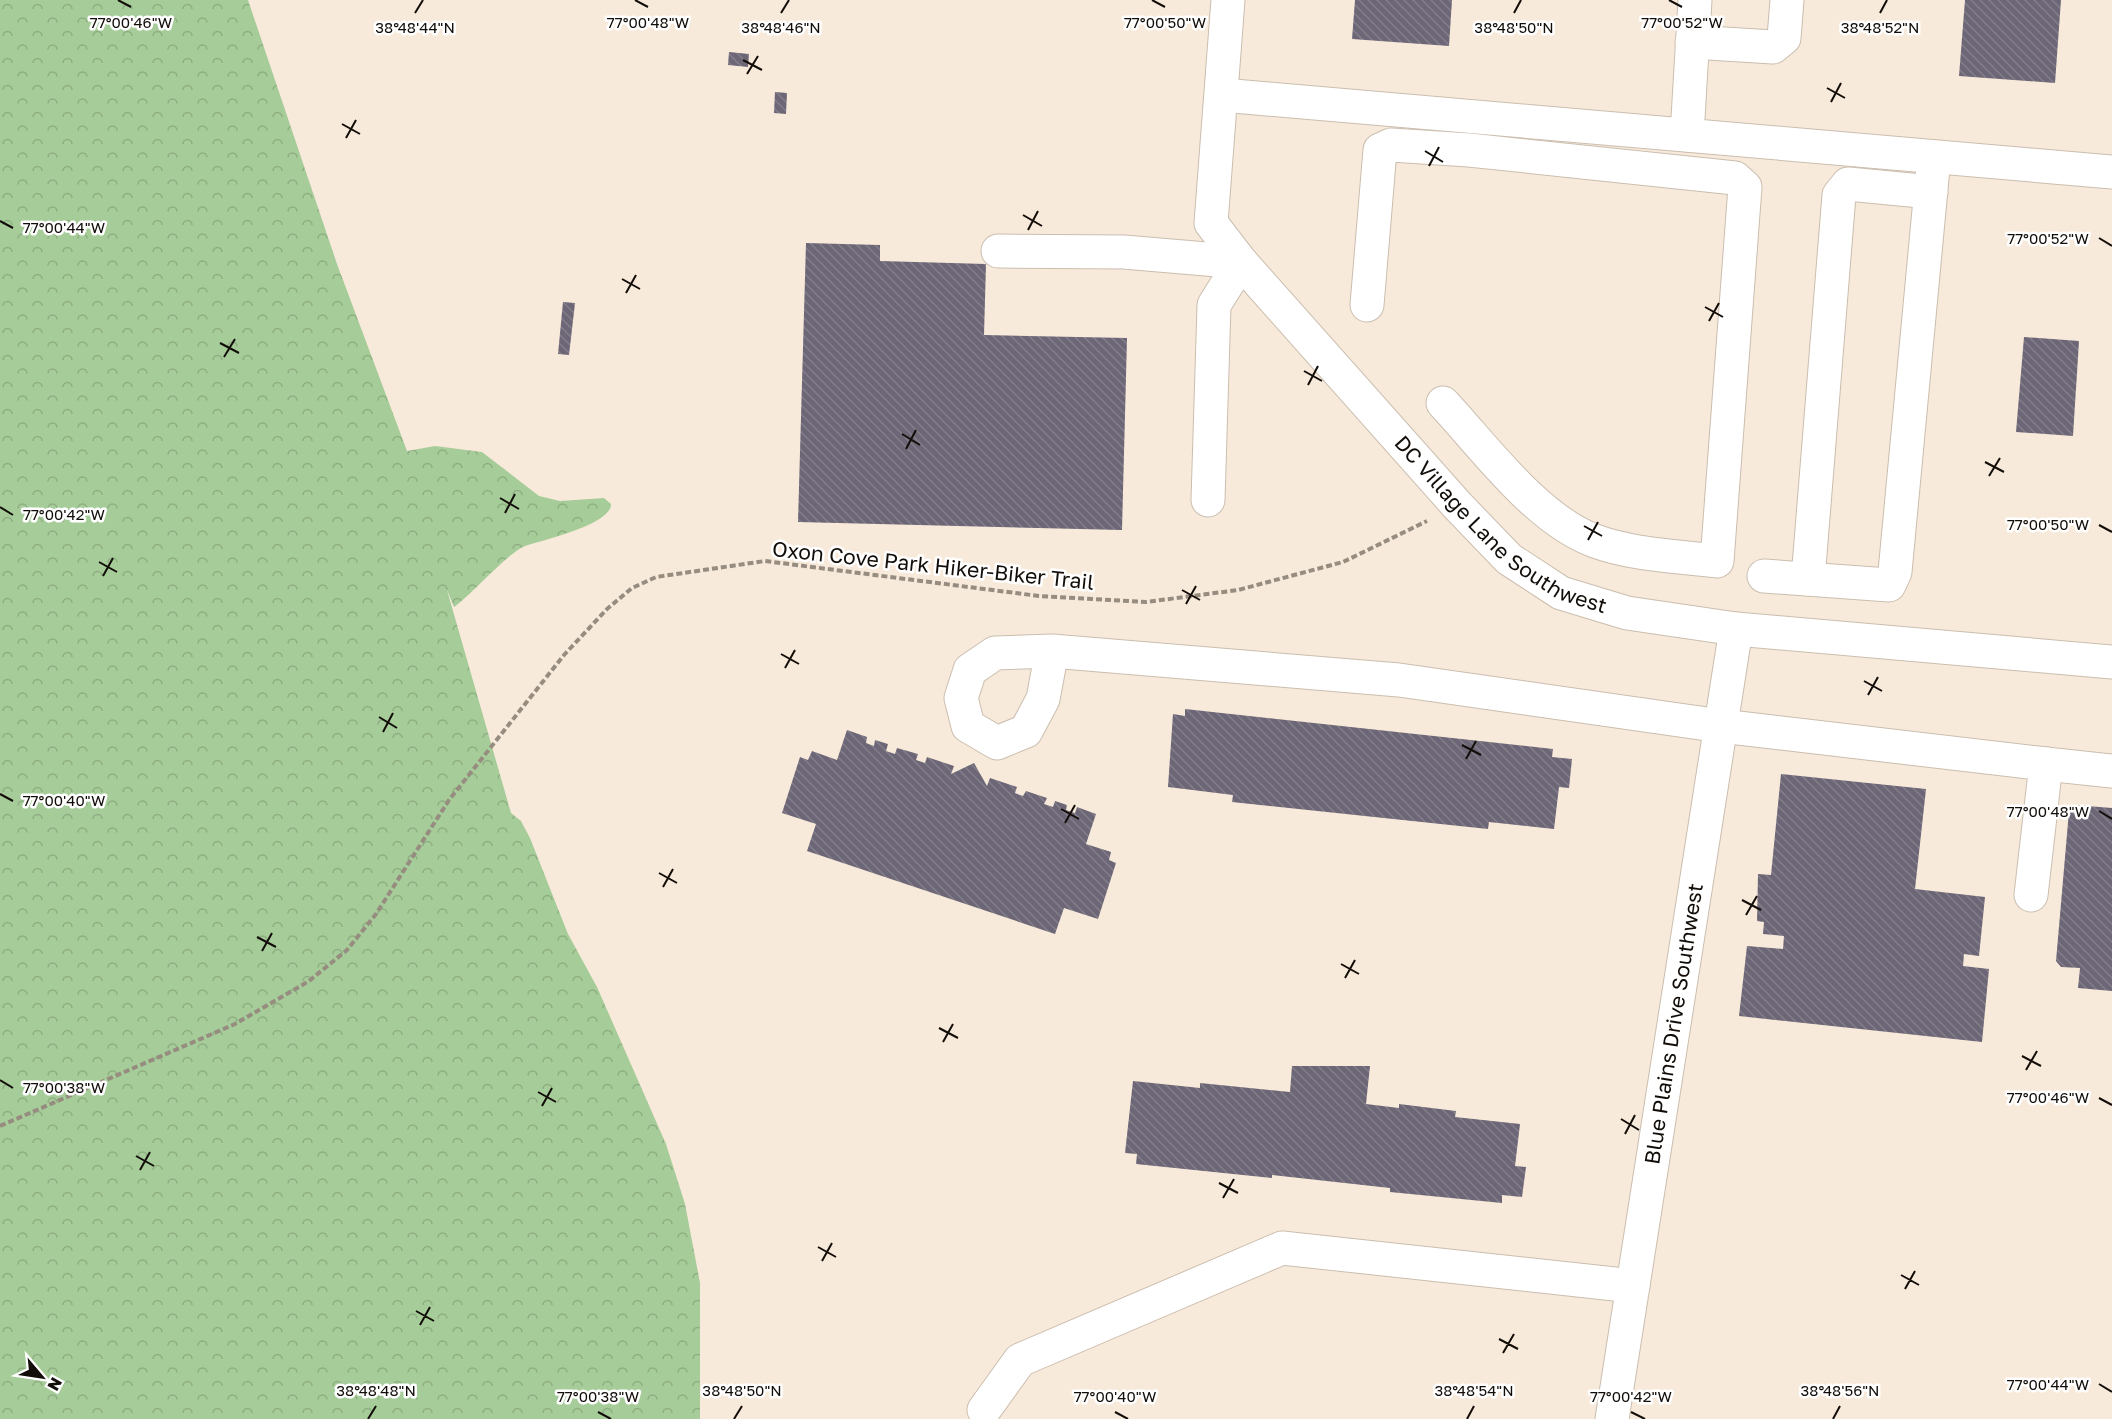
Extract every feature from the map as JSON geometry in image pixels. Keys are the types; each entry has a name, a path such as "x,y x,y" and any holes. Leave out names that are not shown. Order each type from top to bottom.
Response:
{"street":[{"name":"DC Village Lane Southwest","path":"1228,0 1211,223 1241,262 1457,505 1509,559 1561,593 1627,613 1736,629 2112,662"},
{"path":"1651,168 1671,134 1692,42 1695,0"},
{"path":"1692,42 1773,47 1784,38 1787,0"},
{"path":"1222,95 2112,172"},
{"path":"1367,305 1380,150 1391,145 1469,150 1651,168 1735,178 1745,187 1717,561 1617,548 1592,541 1541,509 1443,403"},
{"path":"1764,576 1889,585 1895,572 1934,157"},
{"path":"1808,579 1839,195 1848,184 1931,192"},
{"path":"998,251 1124,252 1241,262 1214,305 1208,500"},
{"name":"Blue Plains Drive Southwest","path":"1612,1419 1736,629"},
{"path":"1052,651 1399,680 1721,726 2112,771"},
{"path":"2031,895 2046,764"},
{"path":"984,1410 1020,1360 1282,1248 1633,1286"}],"path":[{"name":"Oxon Cove Park Hiker-Biker Trail","path":"0,1126 235,1024 309,981 347,950 376,914 449,800 564,655 607,609 632,588 656,577 765,561 1039,596 1146,602 1238,590 1343,562 1457,505"}],"green space":[{"path":"0,0 248,0 337,264 407,451 435,446 482,452 539,496 560,501 604,498 611,504 601,518 589,524 520,549 454,607 447,590 511,813 521,821 530,838 568,934 597,987 666,1144 685,1204 700,1283 700,1419 0,1419"}],"building":[{"path":"1355,0 1452,0 1449,46 1352,39"},
{"path":"1965,0 2061,0 2055,83 1959,76"},
{"path":"729,52 749,54 748,67 728,65"},
{"path":"775,92 787,93 786,114 774,113"},
{"path":"806,243 880,245 880,261 986,264 984,335 1127,338 1122,530 798,522"},
{"path":"563,302 575,303 569,355 558,354"},
{"path":"2024,337 2079,341 2073,436 2016,432"},
{"path":"1185,709 1553,749 1552,757 1572,759 1569,788 1559,787 1554,829 1489,822 1488,829 1232,802 1233,795 1168,787 1173,714 1185,716"},
{"path":"847,730 867,737 866,743 874,746 875,740 888,744 886,751 895,754 897,748 918,754 916,760 925,763 927,757 954,766 951,774 974,763 987,786 990,778 1017,787 1015,793 1023,796 1026,791 1047,798 1044,804 1053,807 1055,801 1067,805 1066,810 1075,813 1077,807 1096,814 1086,844 1111,852 1109,860 1116,863 1098,919 1064,908 1055,934 807,851 816,824 782,813 800,757 808,760 812,751 837,760"},
{"path":"1781,774 1926,789 1915,889 1985,897 1979,956 1964,954 1963,966 1989,969 1982,1042 1739,1016 1747,946 1783,949 1784,936 1763,934 1764,922 1757,921 1758,874 1771,875"},
{"path":"2075,805 2112,808 2112,991 2078,988 2080,968 2061,967 2056,961 2069,811"},
{"path":"1292,1066 1370,1066 1366,1104 1399,1108 1399,1104 1456,1111 1455,1117 1520,1124 1515,1166 1526,1167 1522,1197 1502,1195 1502,1203 1390,1192 1390,1188 1272,1175 1272,1178 1136,1164 1137,1154 1125,1153 1133,1081 1200,1088 1200,1083 1290,1092"}]}
